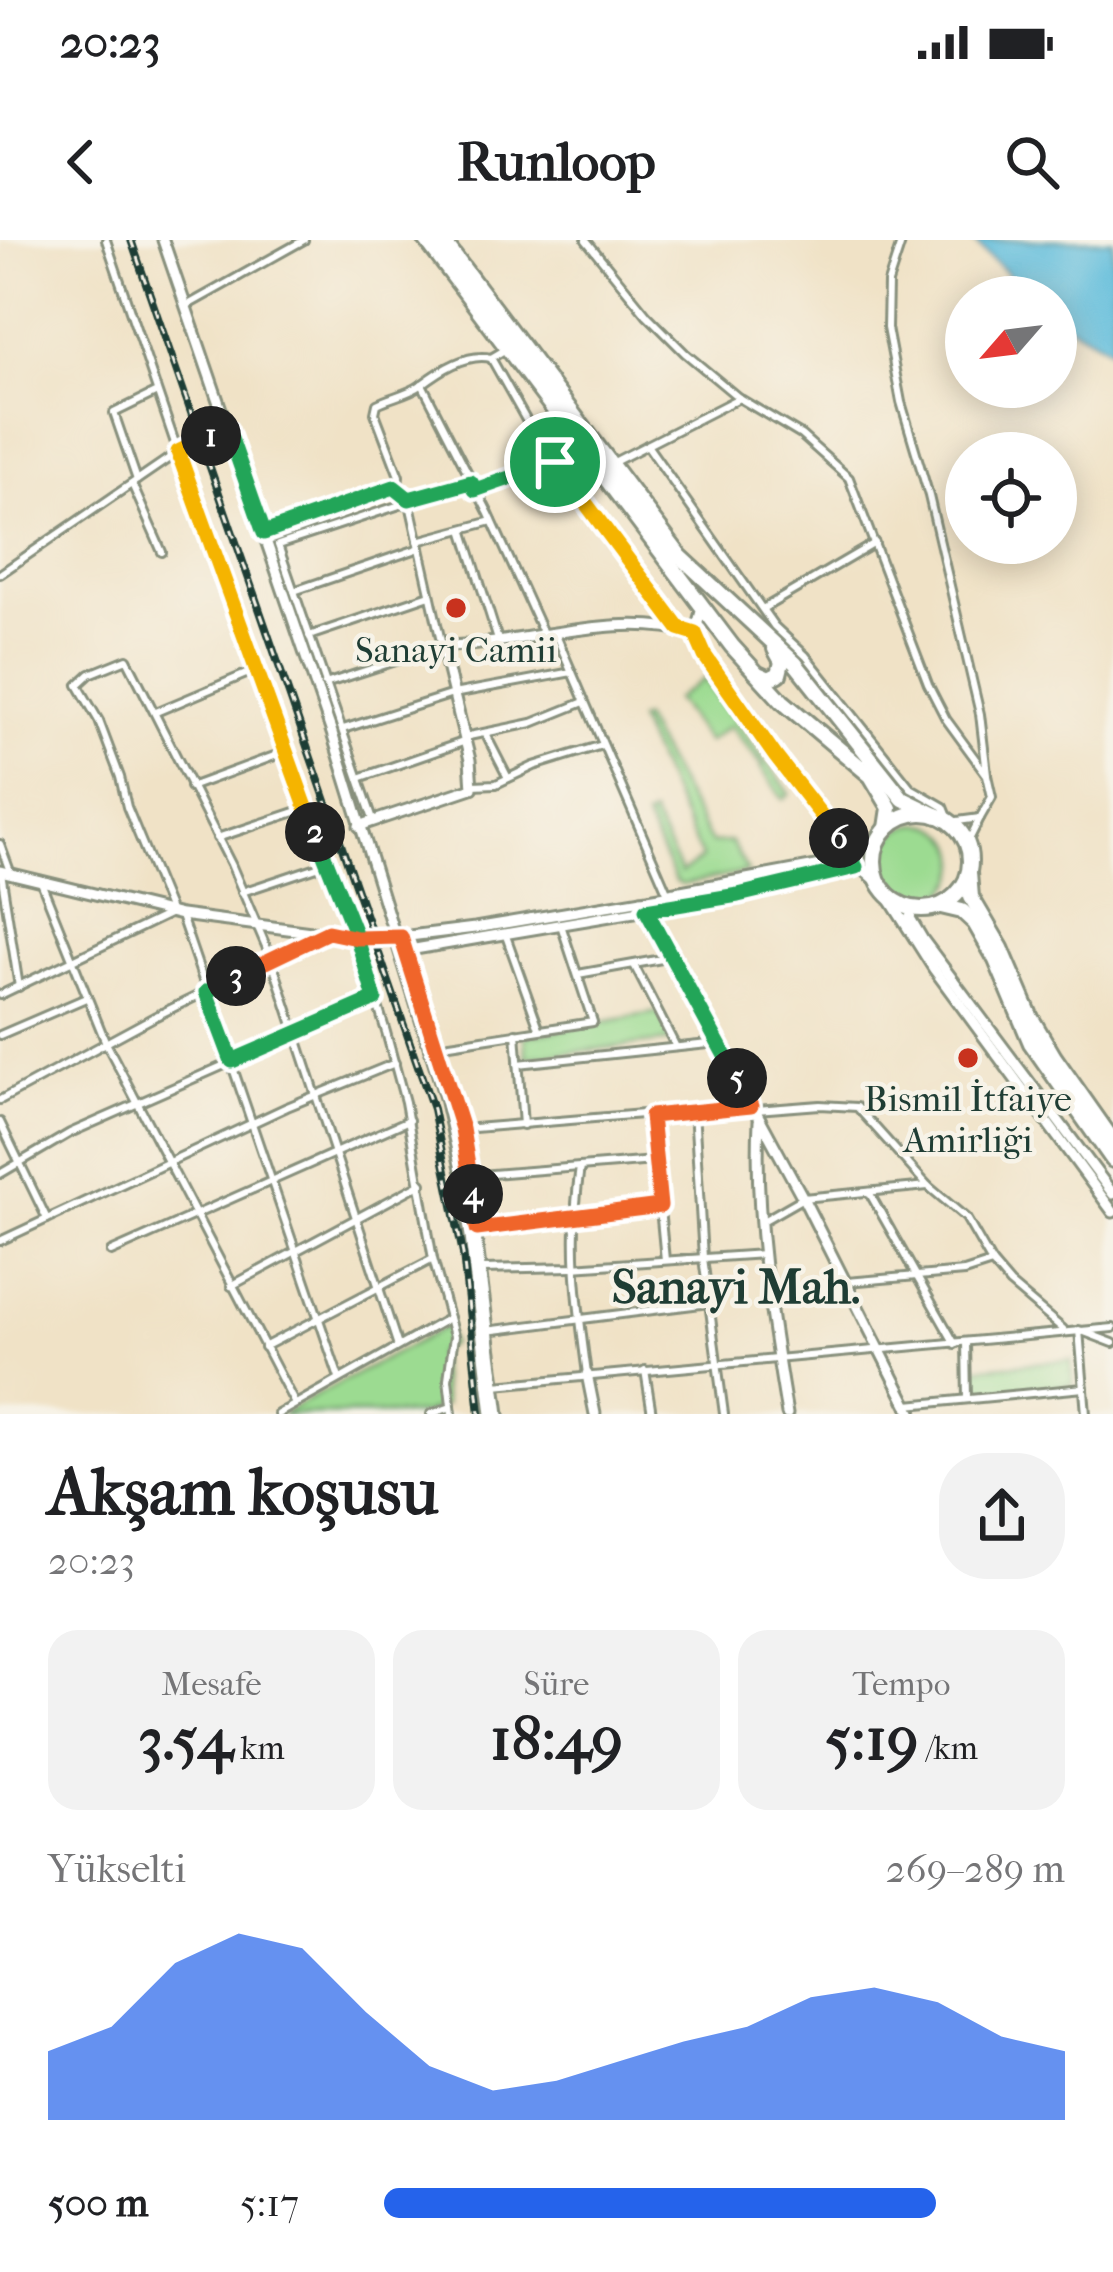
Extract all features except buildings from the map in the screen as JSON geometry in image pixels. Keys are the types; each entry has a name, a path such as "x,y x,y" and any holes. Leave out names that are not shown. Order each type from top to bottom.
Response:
{"highway":[{"path":"426,240 751,668 782,701 872,776 890,808 874,868 883,889 912,909 941,906 962,911 975,923 1031,1043 1113,1160"},
{"path":"442,240 680,556 825,697 903,799 944,819 967,844 970,897 1001,948 1043,1040 1113,1141"},
{"path":"751,668 769,679 779,674 780,656 767,639"},
{"path":"882,834 910,814 944,819"},
{"path":"941,906 954,898 969,873"}],"street":[{"path":"106,240 326,864 357,938 394,1063 454,1352 448,1379 452,1410 431,1414"},
{"path":"163,240 264,533 374,822"},
{"path":"186,306 304,240"},
{"path":"586,240 685,353 739,398 801,435 850,478 928,685 987,775"},
{"path":"902,240 888,283 886,317 902,402 980,715 992,797 967,844"},
{"path":"473,785 409,500 398,488 399,476 375,408 458,362 491,358 508,348"},
{"path":"491,358 516,406 679,628"},
{"path":"422,384 572,671 671,899"},
{"path":"158,392 114,413 134,482 162,552"},
{"path":"610,464 739,398"},
{"path":"0,574 178,452 228,430"},
{"path":"646,445 774,626 806,656 911,788 944,807 944,819 959,824 980,818"},
{"path":"495,1414 462,1129 359,826 279,543 409,500 555,462"},
{"path":"264,533 398,488"},
{"path":"293,591 492,521"},
{"path":"463,529 498,640"},
{"path":"764,608 875,543"},
{"path":"309,636 430,595"},
{"path":"702,608 695,633 705,656 856,867 883,889 934,969 1113,1212"},
{"path":"321,685 442,646 549,632 655,626 695,633"},
{"path":"339,1378 232,1061 176,914 135,828 99,721 78,685 90,674 128,659 242,892 297,1032 398,1346"},
{"path":"156,712 258,669"},
{"path":"342,730 453,694 572,671"},
{"path":"359,778 584,702"},
{"path":"485,733 508,778"},
{"path":"359,826 602,745"},
{"path":"190,787 288,751"},
{"path":"217,838 307,808"},
{"path":"4,872 176,914 357,938 560,922 827,864 882,834"},
{"path":"0,844 20,987"},
{"path":"242,892 326,864"},
{"path":"671,899 856,867"},
{"path":"41,882 106,1043 295,1403"},
{"path":"402,951 643,905"},
{"path":"643,905 802,1198 909,1409 1084,1388"},
{"path":"912,909 910,918 923,940 1113,1194"},
{"path":"0,995 176,914"},
{"path":"437,1046 593,1022 560,922"},
{"path":"504,928 539,1030"},
{"path":"0,1100 328,932"},
{"path":"402,951 467,1176 483,1268 486,1331"},
{"path":"578,974 673,957"},
{"path":"634,964 676,1047"},
{"path":"0,1035 86,998"},
{"path":"0,1174 39,1148 136,1102 375,999"},
{"path":"516,1033 524,1125"},
{"path":"518,1064 719,1043"},
{"path":"0,1241 394,1063"},
{"path":"462,1129 694,1110 856,1107 928,1186 966,1218 992,1263 1031,1306 1066,1331"},
{"path":"694,1110 703,1258 724,1414"},
{"path":"754,1112 764,1254 787,1414"},
{"path":"651,1116 665,1260"},
{"path":"111,1252 409,1120"},
{"path":"0,1122 47,1219"},
{"path":"467,1176 654,1161"},
{"path":"580,1167 572,1268 595,1414"},
{"path":"232,1286 422,1183"},
{"path":"761,1222 802,1198 928,1186"},
{"path":"869,1192 955,1344"},
{"path":"477,1229 660,1206"},
{"path":"483,1268 572,1268 764,1254"},
{"path":"264,1347 433,1259"},
{"path":"842,1282 964,1272 992,1263"},
{"path":"486,1331 709,1303"},
{"path":"278,1414 449,1318"},
{"path":"492,1385 1113,1328"},
{"path":"1079,1330 1113,1342"},
{"path":"1079,1330 1086,1414"},
{"path":"966,1342 967,1399"},
{"path":"645,1369 652,1414"}],"green space":[{"path":"704,679 790,793 783,799 729,726 707,742 675,699"},
{"path":"642,718 711,843 731,842 748,872 682,885 675,881 645,818 652,815 681,873 702,858 637,720"},
{"path":"921,824 948,835 959,862 948,889 921,900 894,889 883,862 894,835"},
{"path":"659,1012 672,1041 526,1057 525,1036"},
{"path":"447,1326 451,1344 437,1353 444,1405 423,1414 281,1414"},
{"path":"1071,1360 1073,1385 974,1393 971,1368"}],"water":[{"path":"972,240 1113,240 1113,350 1077,330 1077,276 1010,276"}],"railway":[{"path":"131,240 433,1109 463,1254 480,1414"}],"place":[{"name":"Sanayi Camii","path":"456,608"},
{"name":"Bismil İtfaiye Amirliği","path":"968,1058"}],"district":[{"name":"Sanayi Mah.","path":"736,1286"}],"route":[{"path":"555,462 475,490 471,482 409,499 394,487 264,533 228,430 178,452 357,938 375,999 232,1061 206,992 328,932 357,938 401,937 462,1129 477,1229 660,1206 651,1116 751,1106 646,910 738,895 856,867 705,656 695,633 679,628 555,462"}]}
